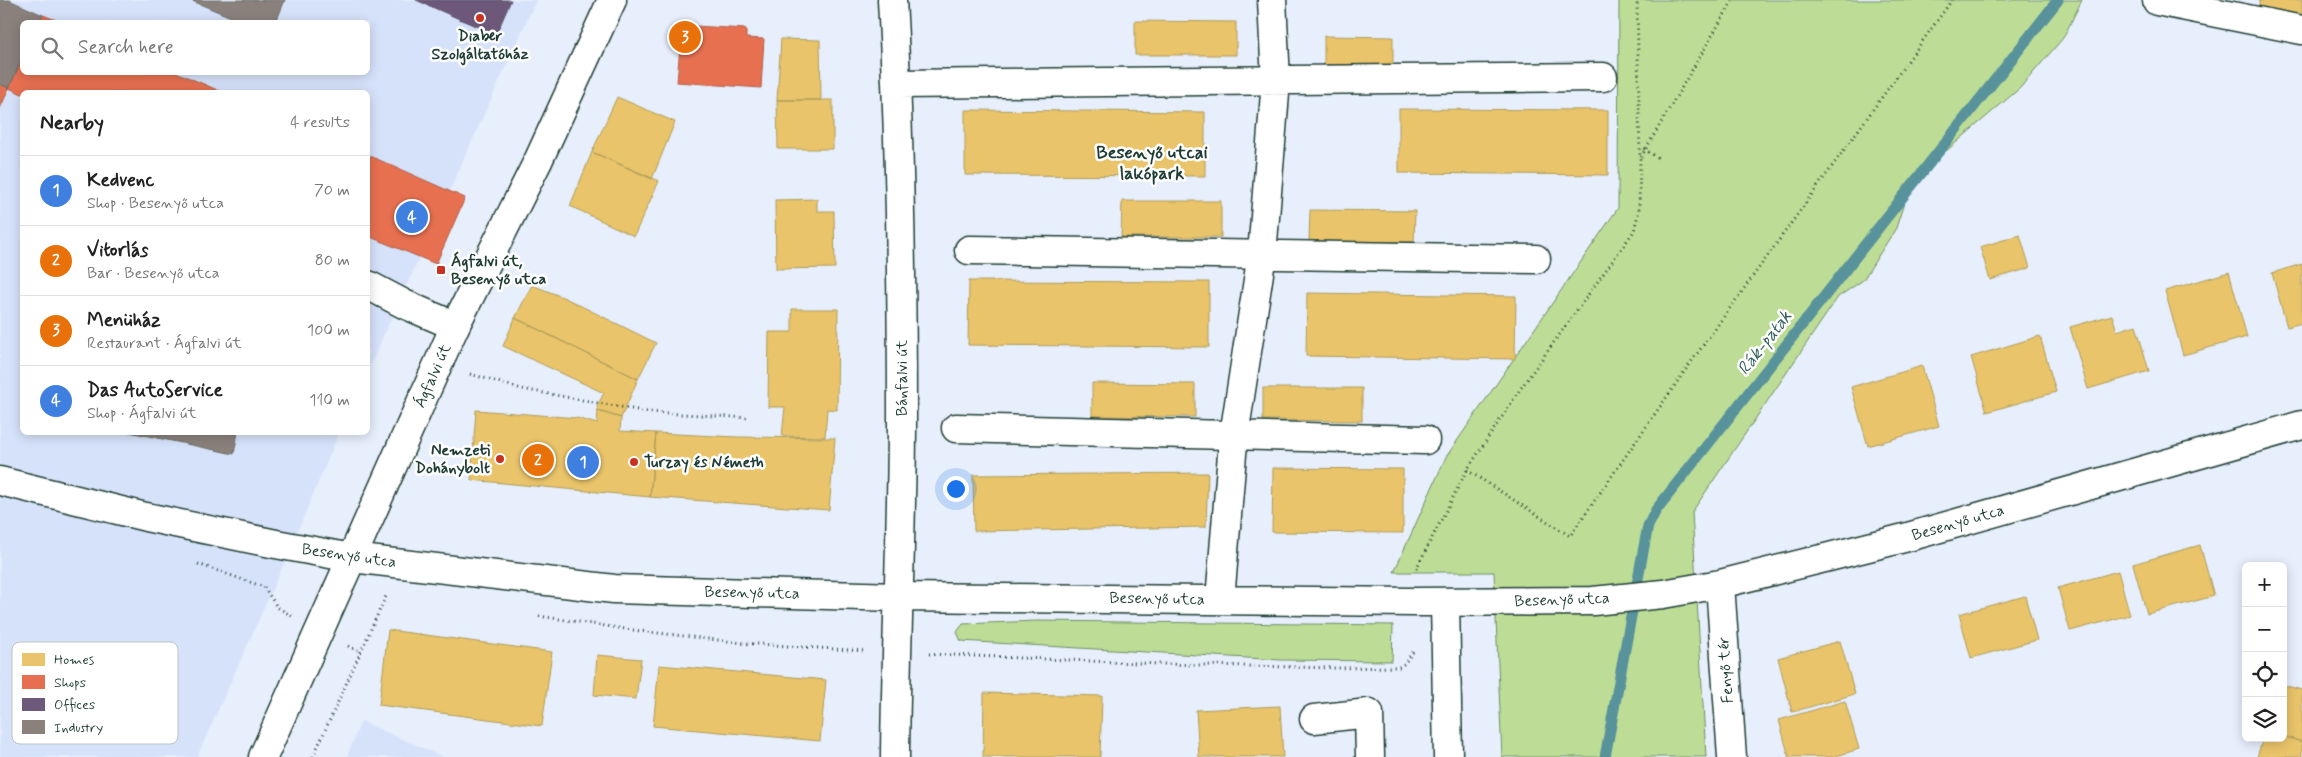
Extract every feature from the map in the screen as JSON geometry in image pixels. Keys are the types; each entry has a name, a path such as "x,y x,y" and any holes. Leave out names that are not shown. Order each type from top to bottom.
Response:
{"street":[{"name":"Ágfalvi út","path":"262,757 455,326 538,162 612,0"},
{"name":"Bánfalvi út","path":"892,0 897,84 902,420 894,757"},
{"path":"1220,600 1234,434 1262,254 1276,81 1272,0"},
{"path":"2157,2 2302,30"},
{"path":"897,84 1603,76"},
{"path":"969,250 1536,259"},
{"path":"370,286 404,304 455,326"},
{"name":"Besenyő utca","path":"0,481 156,519 352,558 614,590 898,597 1414,602 1594,601 1663,594 1720,584 1908,538 2302,425"},
{"path":"956,428 1426,440"},
{"name":"Fenyő tér","path":"1720,584 1732,757"},
{"path":"1445,602 1448,757"},
{"path":"1314,719 1369,713 1370,757"}],"path":[{"path":"530,614 632,630 743,644 896,654 1160,664 1336,668 1395,668 1404,664 1415,648 1415,570 1467,470 1521,388 1634,231 1639,210 1640,160 1637,0"},
{"path":"1640,160 1644,149 1733,0"},
{"path":"1467,470 1570,536 1689,365 1952,0"},
{"path":"1644,149 1660,159"},
{"path":"438,365 522,389 648,412 750,418"},
{"path":"189,560 264,587 277,607 318,631 361,652"},
{"path":"313,757 387,593"}],"shaded area":[{"path":"0,0 536,0 370,366 370,90 20,90 20,435 338,435 284,563 197,757 0,757"},
{"path":"361,721 443,757 347,757"}],"green space":[{"path":"1619,0 2082,0 2063,38 2020,88 1911,181 1896,228 1863,280 1838,297 1692,512 1706,757 1502,757 1494,572 1394,572 1446,457 1618,208"},
{"path":"1037,621 1393,625 1392,661 1281,660 961,641 957,632 963,624"}],"building: Homes":[{"path":"2260,0 2302,0 2302,22 2257,12"},
{"path":"1135,21 1236,22 1236,55 1135,55"},
{"path":"1324,36 1393,37 1393,68 1324,68"},
{"path":"781,39 820,40 821,100 777,100"},
{"path":"617,97 675,122 652,179 592,152"},
{"path":"777,100 833,100 833,149 778,149"},
{"path":"1399,109 1608,110 1608,175 1399,173"},
{"path":"965,110 1205,112 1205,176 965,175"},
{"path":"592,152 659,181 634,236 570,206"},
{"path":"817,199 817,211 834,211 835,268 776,269 775,200"},
{"path":"1122,201 1221,201 1221,237 1121,237"},
{"path":"1310,210 1415,211 1414,242 1309,241"},
{"path":"2020,235 2030,268 1990,280 1980,247"},
{"path":"2302,264 2302,323 2287,327 2272,273"},
{"path":"2229,272 2247,337 2183,355 2165,291"},
{"path":"969,281 1209,282 1209,347 968,345"},
{"path":"532,285 565,298 656,343 638,379 515,318"},
{"path":"1307,293 1516,296 1515,359 1306,356"},
{"path":"792,309 838,309 837,410 827,409 825,437 782,436 785,407 768,407 769,332 792,332"},
{"path":"2112,315 2117,331 2136,325 2149,371 2088,389 2070,327"},
{"path":"515,318 638,379 621,418 598,411 597,406 604,393 503,346"},
{"path":"2040,336 2056,392 1987,412 1971,357"},
{"path":"1922,366 1939,426 1868,446 1851,387"},
{"path":"1092,383 1195,384 1195,417 1092,416"},
{"path":"1263,388 1362,388 1362,421 1263,420"},
{"path":"476,410 577,418 597,424 598,411 621,418 620,431 656,433 650,497 471,480"},
{"path":"656,433 737,437 835,438 829,510 650,497"},
{"path":"1273,468 1403,469 1403,533 1272,532"},
{"path":"1208,473 1206,527 974,531 973,475"},
{"path":"2200,545 2214,596 2147,614 2133,564"},
{"path":"2118,571 2130,615 2070,631 2058,588"},
{"path":"2025,596 2037,640 1971,658 1959,614"},
{"path":"388,630 552,652 542,726 379,705"},
{"path":"1840,641 1855,694 1792,712 1778,658"},
{"path":"597,655 641,659 636,699 594,695"},
{"path":"659,665 826,680 820,741 653,726"},
{"path":"2287,686 2302,690 2302,742 2287,737"},
{"path":"984,693 1102,696 1100,757 983,757"},
{"path":"1845,701 1859,749 1833,757 1789,757 1779,720"},
{"path":"1280,706 1283,757 1199,757 1196,710"},
{"path":"2287,737 2302,742 2302,757 2257,757 2262,742 2287,742"}],"building: Shops":[{"path":"43,15 56,20 40,20"},
{"path":"695,26 746,29 746,38 764,39 761,88 677,82 681,33 694,34"},
{"path":"20,63 20,75 183,75 217,90 20,90 20,93 9,88"},
{"path":"0,84 9,88 0,109"},
{"path":"370,156 465,198 436,264 370,237"}],"building: Offices":[{"name":"Diaber Szolgáltatóház","path":"416,0 511,0 496,35"}],"building: Industry":[{"path":"0,0 9,0 43,15 40,20 20,20 20,63 9,88 0,84"},
{"path":"190,0 285,0 277,20 238,20"},
{"path":"143,435 237,435 234,454"}],"waterway":[{"name":"Rák-patak","path":"1605,757 1648,526 1656,510 2058,0"}],"place":[{"name":"Diaber Szolgáltatóház","path":"480,18"},
{"name":"Menüház","path":"685,37"},
{"name":"Das AutoService","path":"412,217"},
{"name":"Ágfalvi út, Besenyő utca","path":"441,270"},
{"name":"Nemzeti Dohánybolt","path":"500,459"},
{"name":"Vitorlás","path":"538,460"},
{"name":"Kedvenc","path":"583,462"},
{"name":"Turzay és Németh","path":"634,462"}],"district":[{"name":"Besenyő utcai lakópark","path":"1152,163"}]}
